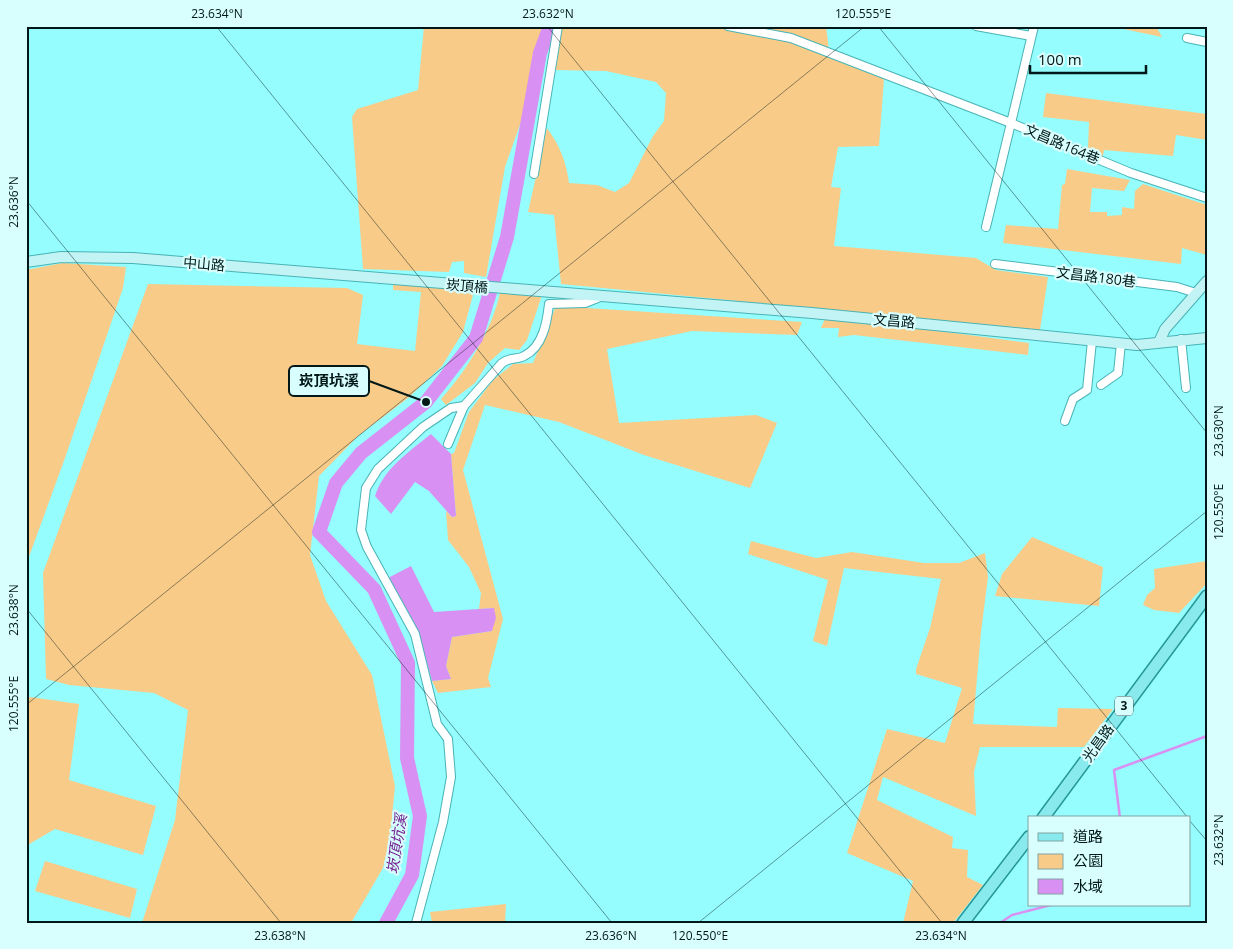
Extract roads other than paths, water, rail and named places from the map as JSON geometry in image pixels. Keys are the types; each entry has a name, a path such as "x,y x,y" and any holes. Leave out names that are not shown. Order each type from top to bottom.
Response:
{"main road":[{"name":"中山路","path":"26,262 62,257 101,256 383,278"},
{"name":"崁頂橋","path":"383,278 550,294"},
{"path":"1159,342 1165,329 1207,281"},
{"name":"文昌路","path":"550,294 812,314 1137,345 1181,339 1207,338"},
{"name":"光昌路","path":"1045,816 1207,596"},
{"path":"964,923 1028,838"}],"street":[{"path":"534,174 558,26"},
{"path":"728,26 791,38 1011,123 986,227"},
{"path":"976,26 1031,36"},
{"name":"文昌路164巷","path":"1034,26 1011,123 1131,173 1207,198"},
{"path":"1187,38 1207,42"},
{"name":"文昌路180巷","path":"995,264 1177,288 1196,293"},
{"path":"448,444 464,406 502,363 508,358 523,357 534,348 547,326 548,304 584,304 600,297"},
{"path":"1181,339 1186,388"},
{"path":"1065,421 1073,399 1087,390 1092,341"},
{"path":"1101,385 1118,373 1121,343"},
{"path":"416,923 444,822 451,777 448,740 437,724 415,634 367,547 361,530 366,488 378,469 423,427 451,408 464,406"}],"water":[{"path":"431,434 451,454 456,516 452,517 429,491 415,482 391,514 375,496 379,486 398,461"},
{"path":"411,566 434,612 494,608 496,618 492,631 452,637 446,666 451,679 432,681 422,645 388,578"}],"waterway":[{"name":"崁頂坑溪","path":"386,923 412,875 420,816 407,758 408,663 374,589 319,532 336,483 361,453 426,402 476,338 507,237 540,53 550,26"},
{"path":"1120,816 1114,770 1207,736"},
{"path":"1000,923 1012,915 1047,906"}],"place":[{"name":"崁頂坑溪","path":"426,402"}]}
